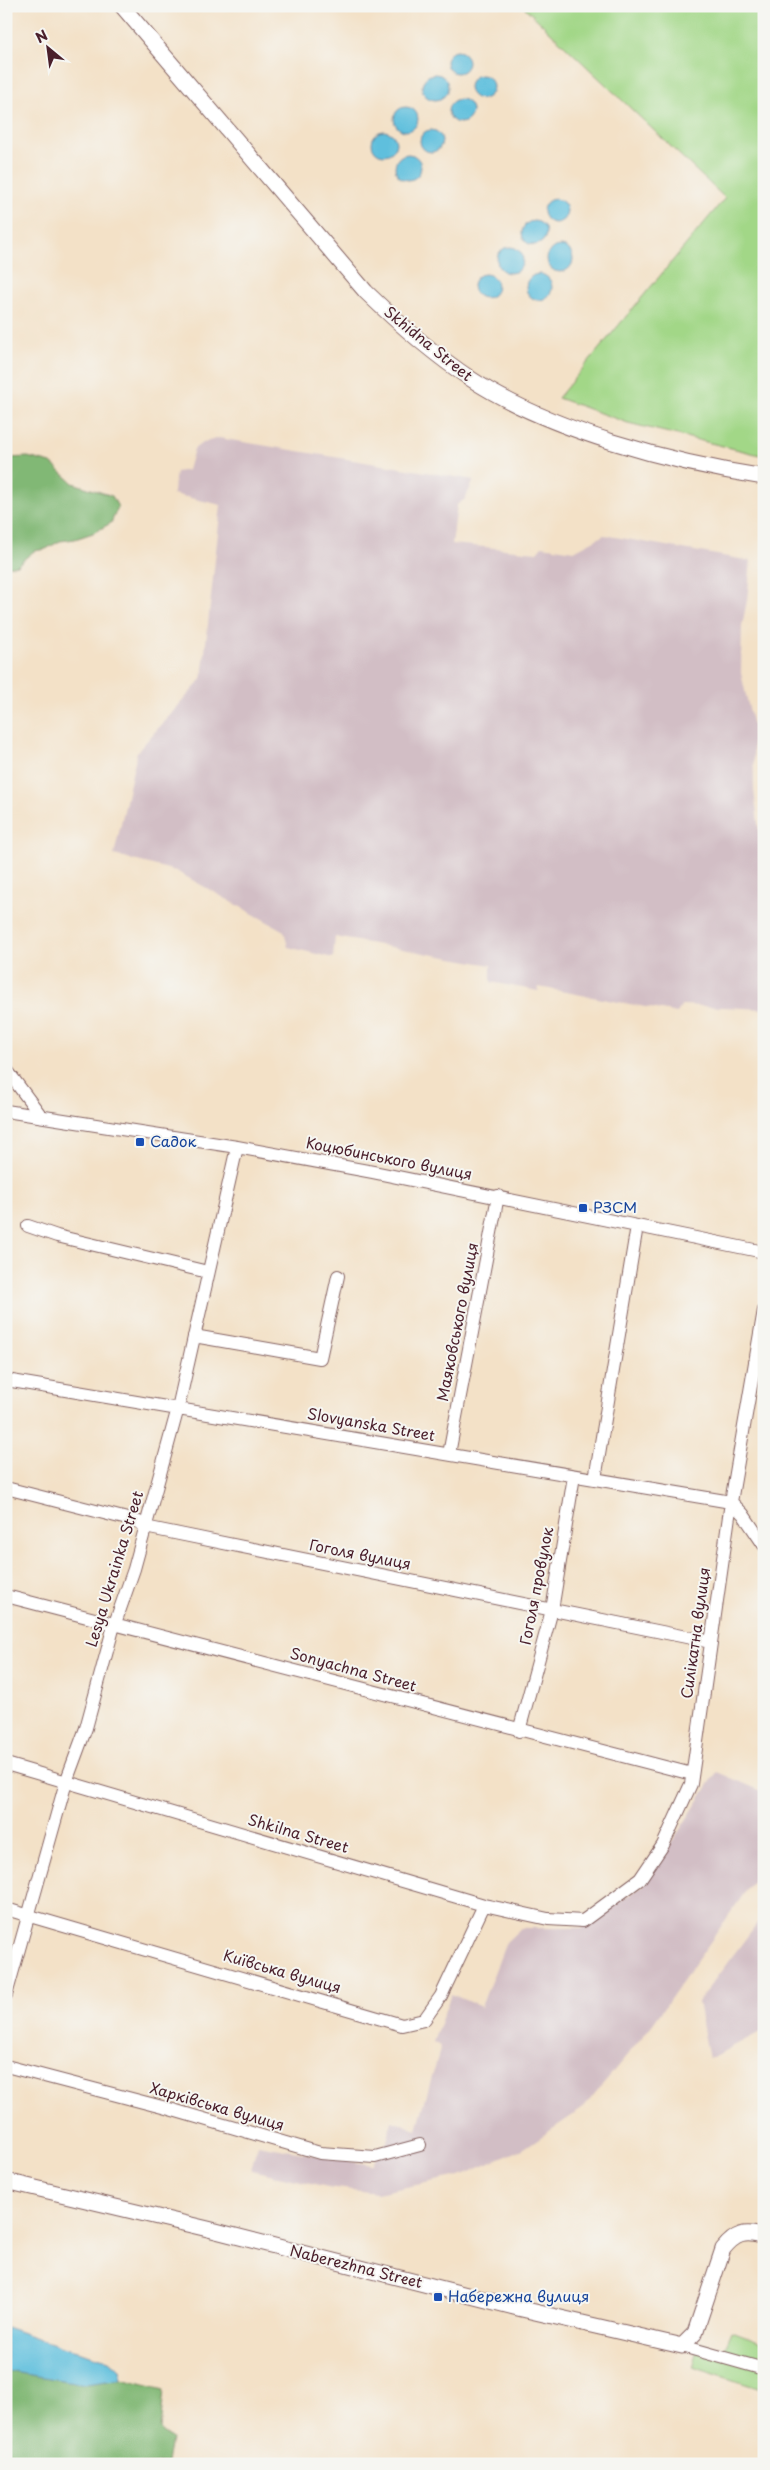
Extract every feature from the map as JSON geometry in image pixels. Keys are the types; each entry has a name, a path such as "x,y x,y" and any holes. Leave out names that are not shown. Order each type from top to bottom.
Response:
{"main road":[{"name":"Skhidna Street","path":"122,6 366,292 404,328 472,380 518,405 571,427 627,446 764,477"},
{"name":"Naberezhna Street","path":"6,2182 208,2229 522,2309 682,2346"},
{"path":"682,2346 695,2333 723,2249 731,2239 742,2233 750,2232 764,2237"}],"street":[{"path":"6,1068 41,1116"},
{"name":"Коцюбинського вулиця","path":"6,1111 237,1147 498,1196 764,1252"},
{"name":"Lesya Ukrainka Street","path":"6,1995 66,1782 86,1728 178,1408 237,1147"},
{"name":"Маяковського вулиця","path":"449,1454 498,1196"},
{"path":"28,1226 57,1236 208,1272"},
{"path":"595,1479 637,1226"},
{"path":"194,1336 320,1358 338,1276"},
{"name":"Силікатна вулиця","path":"583,1921 640,1879 663,1845 691,1784 731,1502 764,1310"},
{"name":"Slovyanska Street","path":"6,1380 731,1502"},
{"name":"Гоголя провулок","path":"519,1731 552,1610 574,1476"},
{"name":"Гоголя вулиця","path":"6,1488 139,1522 145,1527 711,1642"},
{"path":"731,1502 743,1514 764,1545"},
{"name":"Sonyachna Street","path":"6,1596 519,1731 692,1774"},
{"name":"Shkilna Street","path":"6,1764 484,1905 548,1919 583,1921"},
{"name":"Київська вулиця","path":"6,1908 402,2025 424,2020 441,1996 484,1905"},
{"name":"Харківська вулиця","path":"6,2066 175,2111 320,2153 375,2157 420,2145"},
{"name":"Naberezhna Street","path":"682,2346 764,2369"}],"shaded area":[{"path":"219,438 474,480 465,499 457,505 452,544 537,552 542,546 574,551 604,535 751,561 742,626 741,673 753,726 754,790 764,873 764,1009 682,1005 677,1013 539,987 538,991 491,982 491,965 335,937 333,958 288,947 284,931 176,871 114,855 137,752 202,679 221,505 173,494 176,472 188,470 194,449 202,443"},
{"path":"717,1772 764,1792 764,1865 652,2025 582,2109 523,2149 460,2176 377,2193 328,2187 251,2170 257,2145 372,2165 387,2142 392,2121 417,2129 441,2046 433,2042 451,1994 481,2007 506,1942 521,1928 582,1928 644,1885"},
{"path":"764,1914 764,2030 709,2059 698,2002"}],"green space":[{"path":"523,6 755,6 764,33 764,456 628,423 558,398 725,198"},
{"path":"28,457 51,463 73,483 112,496 118,507 111,523 93,533 75,539 60,541 46,549 34,551 17,565 6,567 6,458"},
{"path":"732,2331 764,2343 764,2390 693,2367 700,2343 724,2350"},
{"path":"6,2371 106,2381 121,2379 164,2390 160,2429 171,2439 167,2464 6,2464"}],"water":[{"path":"457,51 465,54 468,62 465,70 457,73 449,70 446,62 449,54"},
{"path":"435,74 444,78 448,87 444,96 435,100 426,96 422,87 426,78"},
{"path":"481,75 489,79 493,87 489,95 481,99 473,95 469,87 473,79"},
{"path":"460,99 465,100 471,106 471,116 465,122 460,123 455,122 449,116 448,111 449,106 455,100"},
{"path":"406,107 414,111 418,119 414,127 406,131 398,127 394,119 398,111"},
{"path":"431,130 439,133 442,141 439,149 431,152 423,149 420,141 423,133"},
{"path":"384,131 393,134 396,143 393,152 384,155 375,152 372,143 375,134"},
{"path":"408,154 417,158 421,167 417,176 408,180 399,176 395,167 399,158"},
{"path":"555,199 564,202 567,211 564,220 555,223 546,220 543,211 546,202"},
{"path":"534,221 543,224 546,233 543,242 534,245 525,242 522,233 525,224"},
{"path":"560,246 569,250 573,259 569,268 560,272 551,268 547,259 551,250"},
{"path":"510,247 519,251 523,260 519,269 510,273 501,269 497,260 501,251"},
{"path":"485,274 493,278 497,286 493,294 485,298 477,294 473,286 477,278"},
{"path":"539,274 548,278 552,287 548,296 539,300 530,296 526,287 530,278"},
{"path":"6,2327 66,2348 109,2360 119,2369 121,2379 86,2384 6,2371"}],"place":[{"name":"Садок","path":"140,1142"},
{"name":"РЗСМ","path":"583,1208"},
{"name":"Набережна вулиця","path":"438,2297"}]}
